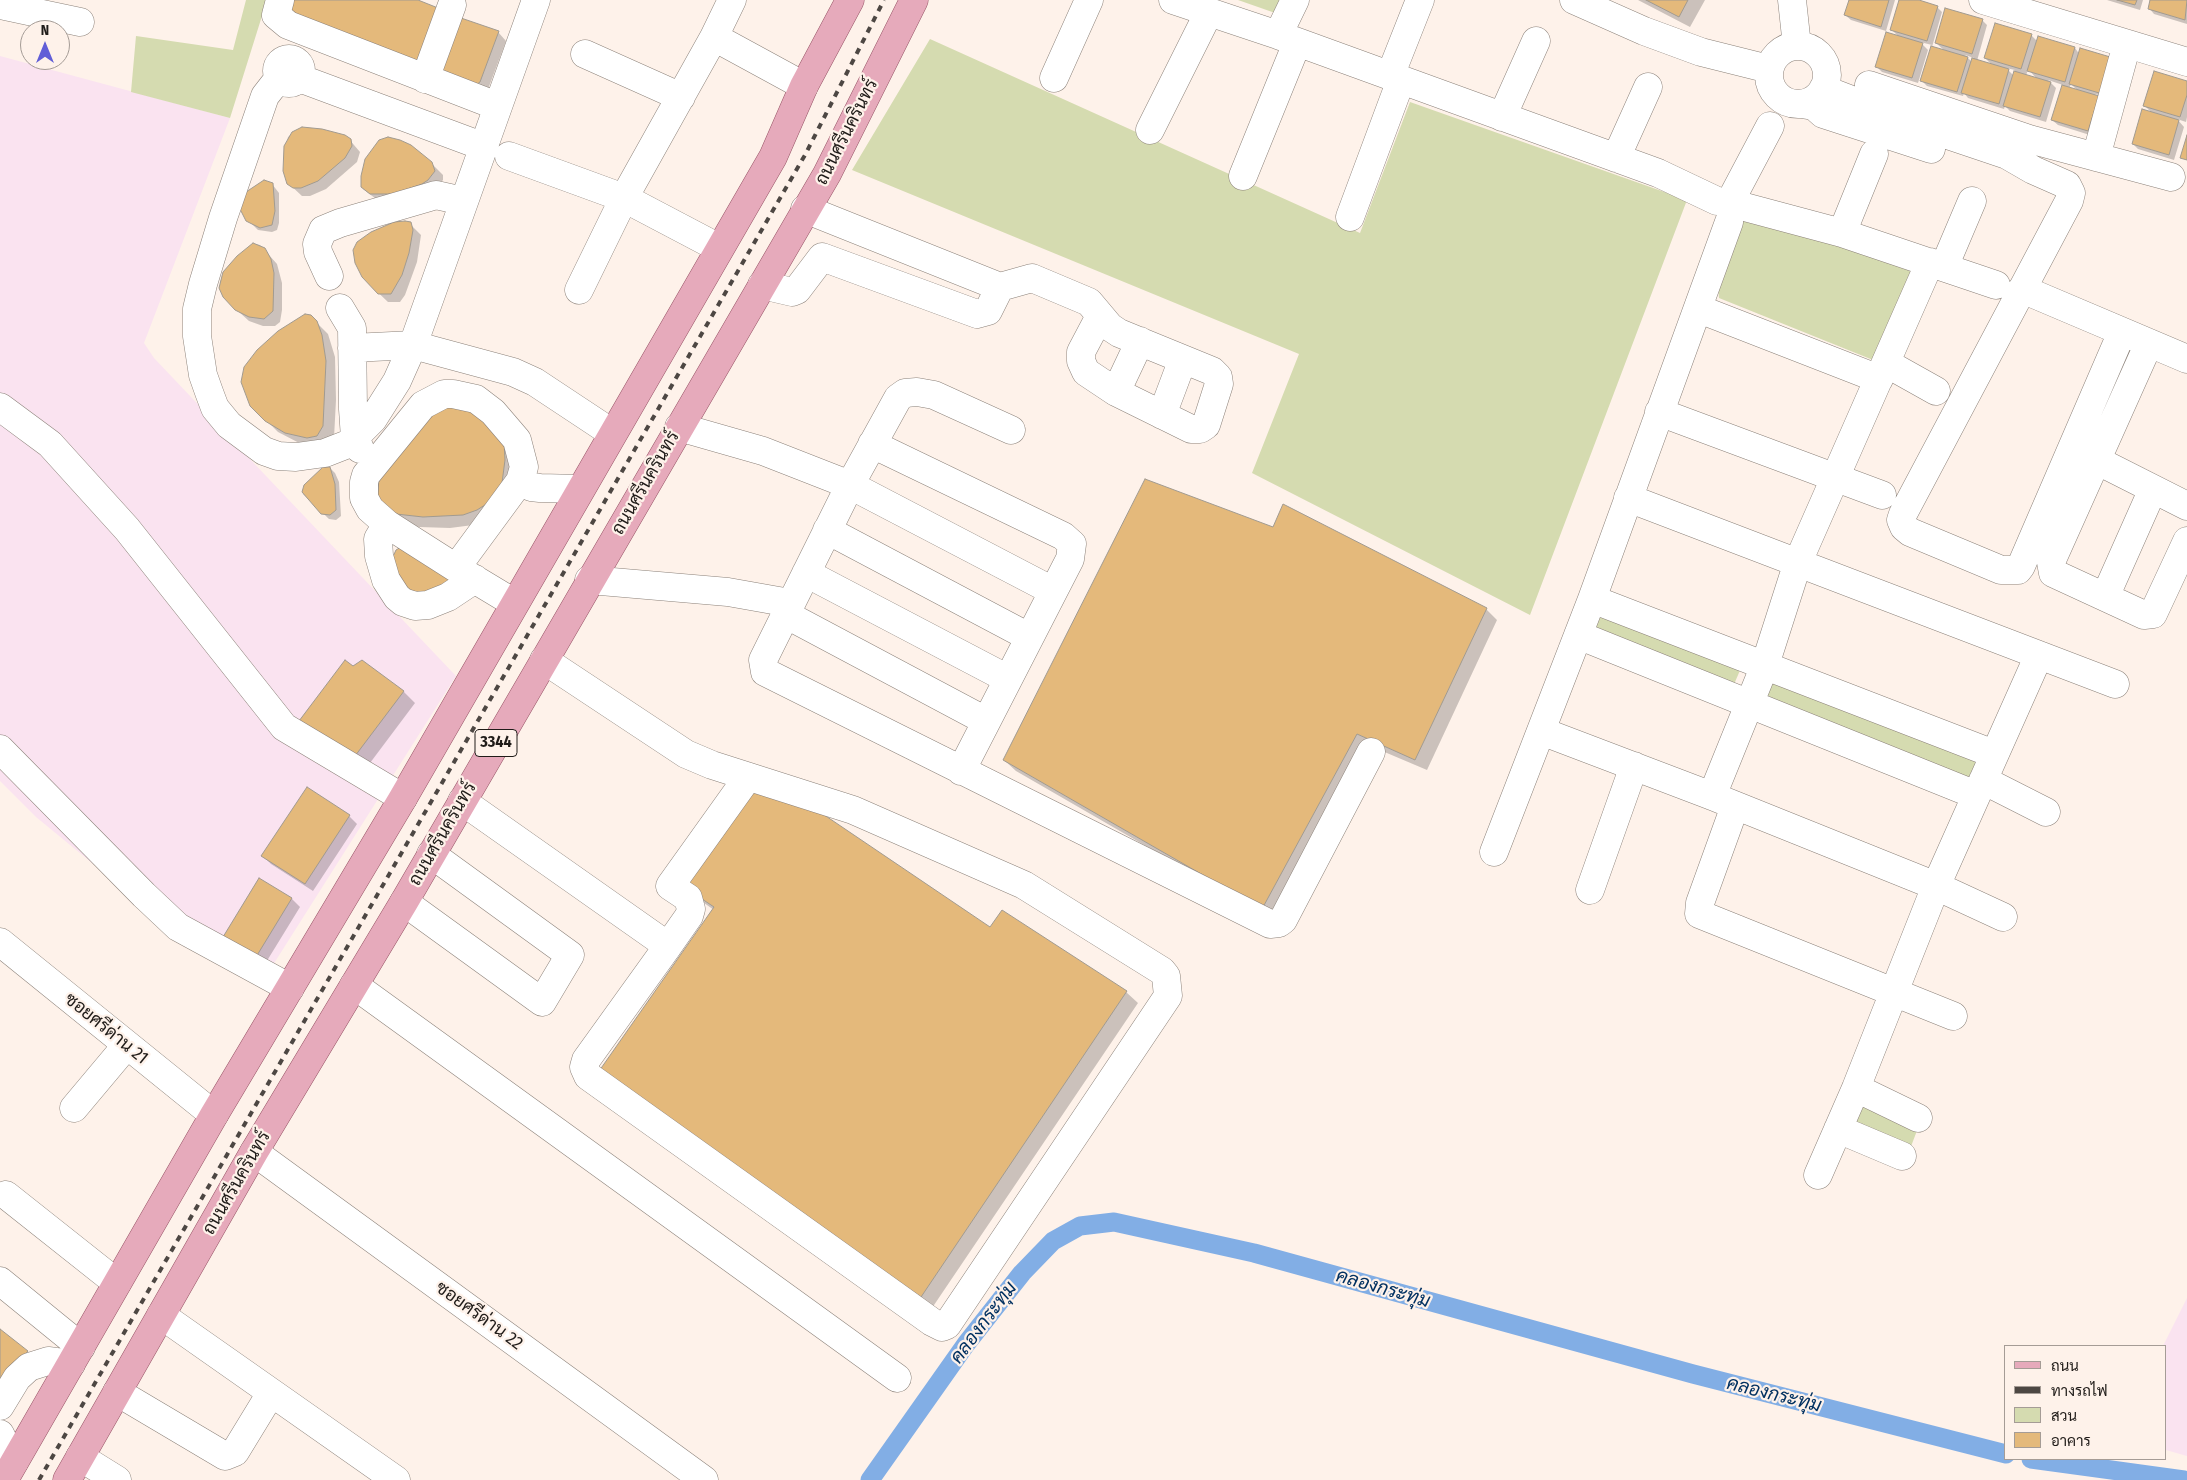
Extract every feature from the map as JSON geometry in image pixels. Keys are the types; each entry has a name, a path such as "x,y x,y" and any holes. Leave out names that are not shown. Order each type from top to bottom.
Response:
{"main road":[{"path":"9,1471 214,1115 403,798 773,156 804,86 850,0"},
{"name":"ถนนศรีนครินทร์","path":"74,1469 254,1152 404,902 589,580 827,174 914,0"}],"street":[{"path":"280,0 276,15 282,22 497,106"},
{"path":"579,290 624,198 714,37 732,0"},
{"path":"1054,78 1089,0"},
{"path":"1173,0 1287,39 1658,173 1730,206 1842,233 2009,287 2187,359"},
{"path":"1243,176 1287,39 1294,0"},
{"path":"1350,217 1420,0"},
{"path":"1574,0 1644,31 1693,49 1769,69"},
{"path":"1792,0 1797,46"},
{"path":"1983,0 2187,62"},
{"path":"425,79 449,2"},
{"path":"482,146 289,78 265,96 223,218 197,309 197,336 203,375 212,400 228,425 264,451 278,456 309,456 338,449 355,438 373,419 397,381 413,345 533,2"},
{"path":"0,5 80,22"},
{"path":"1150,130 1209,12"},
{"path":"714,37 804,86"},
{"path":"1502,117 1536,41"},
{"path":"2096,158 2127,44"},
{"path":"1801,104 1818,96 1823,88 1827,72 1824,64 1813,50 1797,46 1779,53 1769,69 1771,87 1776,94 1792,103 1814,106 1822,114 2013,176 2033,170"},
{"path":"584,54 681,97"},
{"path":"1869,85 2029,139 2171,178"},
{"path":"1616,158 1648,87"},
{"path":"1823,88 1909,122 2007,155 2033,170 2067,185 2070,197 2009,287 1903,514 1902,524 1910,532 2001,570 2018,570 2022,566 2122,332"},
{"path":"1494,852 1592,599 1659,412 1699,309 1730,206 1770,126"},
{"path":"1842,233 1874,154"},
{"path":"508,156 624,198 719,248"},
{"path":"330,276 318,252 317,244 323,230 340,223 436,195 462,201"},
{"path":"1953,1016 1699,914 1723,801 1749,704 1765,665 1798,562 1882,371 1972,201"},
{"path":"806,209 1000,287 1032,278 1089,302 1100,316 1119,333 1212,371 1218,377 1219,384 1206,425 1200,429 1191,429 1116,392 1086,372 1081,361 1081,352 1100,316"},
{"path":"762,285 792,292 798,290 822,257 842,224"},
{"path":"822,257 977,314 988,311 1000,287"},
{"path":"340,308 351,323 355,438 371,468"},
{"path":"1699,309 1936,391"},
{"path":"1116,392 1140,341"},
{"path":"2149,343 2050,567 2056,575 2144,615 2153,614 2187,541"},
{"path":"352,348 413,345 513,372 542,386 612,433"},
{"path":"1162,415 1183,359"},
{"path":"397,381 423,405"},
{"path":"1011,430 941,397 922,392 910,392 896,400 850,485 763,660 765,672 1256,918 1275,924 1283,920 1371,752"},
{"path":"387,524 378,539 379,556 386,580 397,597 403,602 415,606 428,605 448,597 466,574 520,481 524,467 517,440 485,405 476,398 444,394 423,405 371,468 364,482 364,498 370,509 387,524 466,574 514,603"},
{"path":"0,407 50,444 127,529 284,727 403,798"},
{"path":"1659,412 1882,495"},
{"path":"679,427 763,451 850,485 1053,591"},
{"path":"872,444 1069,540 1072,553 961,771"},
{"path":"2096,460 2187,506"},
{"path":"520,481 531,487 580,489"},
{"path":"2105,597 2153,489"},
{"path":"1628,498 2115,684"},
{"path":"827,530 1029,637"},
{"path":"806,572 1008,679"},
{"path":"589,580 719,591 788,609 986,721"},
{"path":"1592,599 1994,754"},
{"path":"1578,635 1749,704 2046,812"},
{"path":"1818,1175 1895,993 1936,886 2039,655"},
{"path":"544,660 686,754 748,777 853,810 1024,885 1162,971 1168,981 1168,996 949,1322 942,1327 932,1322 584,1071 586,1060 689,916 692,909 688,898 670,886 748,777"},
{"path":"1541,731 1936,886 2003,916"},
{"path":"0,749 178,927 290,988"},
{"path":"1590,890 1634,766"},
{"path":"462,801 668,946"},
{"path":"404,902 542,1002 570,955 431,854"},
{"name":"ซอยศรีด่าน 21","path":"0,942 126,1046 214,1115"},
{"path":"354,985 897,1378"},
{"path":"74,1108 126,1046"},
{"path":"1856,1088 1918,1118"},
{"path":"1838,1129 1902,1156"},
{"name":"ซอยศรีด่าน 22","path":"254,1152 704,1480"},
{"path":"6,1195 117,1283"},
{"path":"0,1281 76,1355"},
{"path":"161,1315 396,1480"},
{"path":"0,1406 17,1378 29,1367 76,1355"},
{"path":"118,1392 225,1456 231,1456 235,1452 271,1393"},
{"path":"0,1434 9,1471"},
{"path":"74,1469 117,1480"}],"shaded area":[{"path":"0,56 20,61 20,70 52,70 230,118 144,343 154,358 456,676 259,987 209,959 36,817 0,781"},
{"path":"2187,1298 2187,1456 2167,1450 2167,1345 2164,1345"}],"green space":[{"path":"246,0 267,0 230,118 131,92 136,36 233,50"},
{"path":"1238,0 1285,0 1278,14"},
{"path":"930,39 1360,233 1410,102 1687,200 1530,615 1252,473 1299,354 852,170"},
{"path":"1744,218 1916,267 1878,362 1719,298 1718,286"},
{"path":"1596,609 1741,668 1732,689 1587,631"},
{"path":"1772,675 1983,757 1972,784 1761,703"},
{"path":"1857,1105 1918,1128 1910,1149 1849,1125"}],"building":[{"path":"292,0 418,0 443,10 421,66 287,14"},
{"path":"1646,0 1688,0 1679,17"},
{"path":"1849,0 1889,0 1881,27 1844,15"},
{"path":"1899,0 1919,0 1938,6 1927,41 1890,30"},
{"path":"2117,0 2137,0 2135,5"},
{"path":"2150,0 2187,0 2185,20 2148,9"},
{"path":"1945,8 1983,19 1972,54 1935,43"},
{"path":"458,17 499,31 480,82 476,85 438,72"},
{"path":"1995,23 2032,34 2021,69 1984,58"},
{"path":"1886,32 1923,43 1912,78 1875,67"},
{"path":"2038,36 2075,47 2065,82 2027,71"},
{"path":"1931,46 1968,57 1957,92 1920,81"},
{"path":"2080,48 2117,59 2106,95 2069,84"},
{"path":"1972,58 2009,69 1999,104 1961,93"},
{"path":"2014,71 2051,82 2040,117 2003,106"},
{"path":"2154,71 2187,81 2187,95 2180,117 2143,106"},
{"path":"2062,85 2099,96 2088,131 2051,120"},
{"path":"2142,109 2179,120 2169,155 2132,144"},
{"path":"302,127 322,129 345,135 351,139 352,146 345,158 318,181 301,188 293,188 287,184 283,171 284,146 292,132"},
{"path":"2187,135 2187,160 2180,158"},
{"path":"388,137 411,145 432,162 435,171 422,184 393,194 370,194 361,187 361,176 365,159 379,140"},
{"path":"264,180 273,183 275,211 272,225 260,228 246,221 239,207 246,192"},
{"path":"394,222 411,222 413,230 409,253 402,275 391,294 378,294 362,277 355,263 353,250 357,242 371,232"},
{"path":"253,243 265,248 271,259 274,273 273,311 264,319 249,317 235,310 223,297 219,288 223,272 237,256"},
{"path":"305,314 311,315 317,321 322,335 326,361 323,426 317,436 307,438 285,433 265,421 250,406 241,382 244,367 257,350 278,331"},
{"path":"444,399 503,425 505,460 502,483 488,503 477,510 463,515 423,517 396,514 377,503 379,479"},
{"path":"323,467 330,467 335,484 336,510 330,515 321,514 302,492 304,485"},
{"path":"1145,479 1273,527 1283,504 1487,608 1415,760 1357,734 1262,909 1003,760"},
{"path":"401,547 450,577 444,592 410,597 391,561 396,550"},
{"path":"345,660 353,666 362,660 404,691 352,760 299,721"},
{"path":"307,787 350,815 305,884 261,856"},
{"path":"755,788 811,806 990,927 1002,910 1127,991 921,1297 597,1074 714,907 684,887"},
{"path":"259,878 292,898 256,957 223,937"},
{"path":"0,1329 28,1351 0,1386"}],"waterway":[{"name":"คลองกระทุ่ม","path":"870,1480 966,1344 1022,1273 1053,1241 1080,1226 1114,1222 1254,1253 1693,1374 2004,1453"},
{"name":"คลองกระทุ่ม","path":"2038,1460 2184,1480"}],"railway":[{"path":"39,1480 805,155 884,0"}]}
